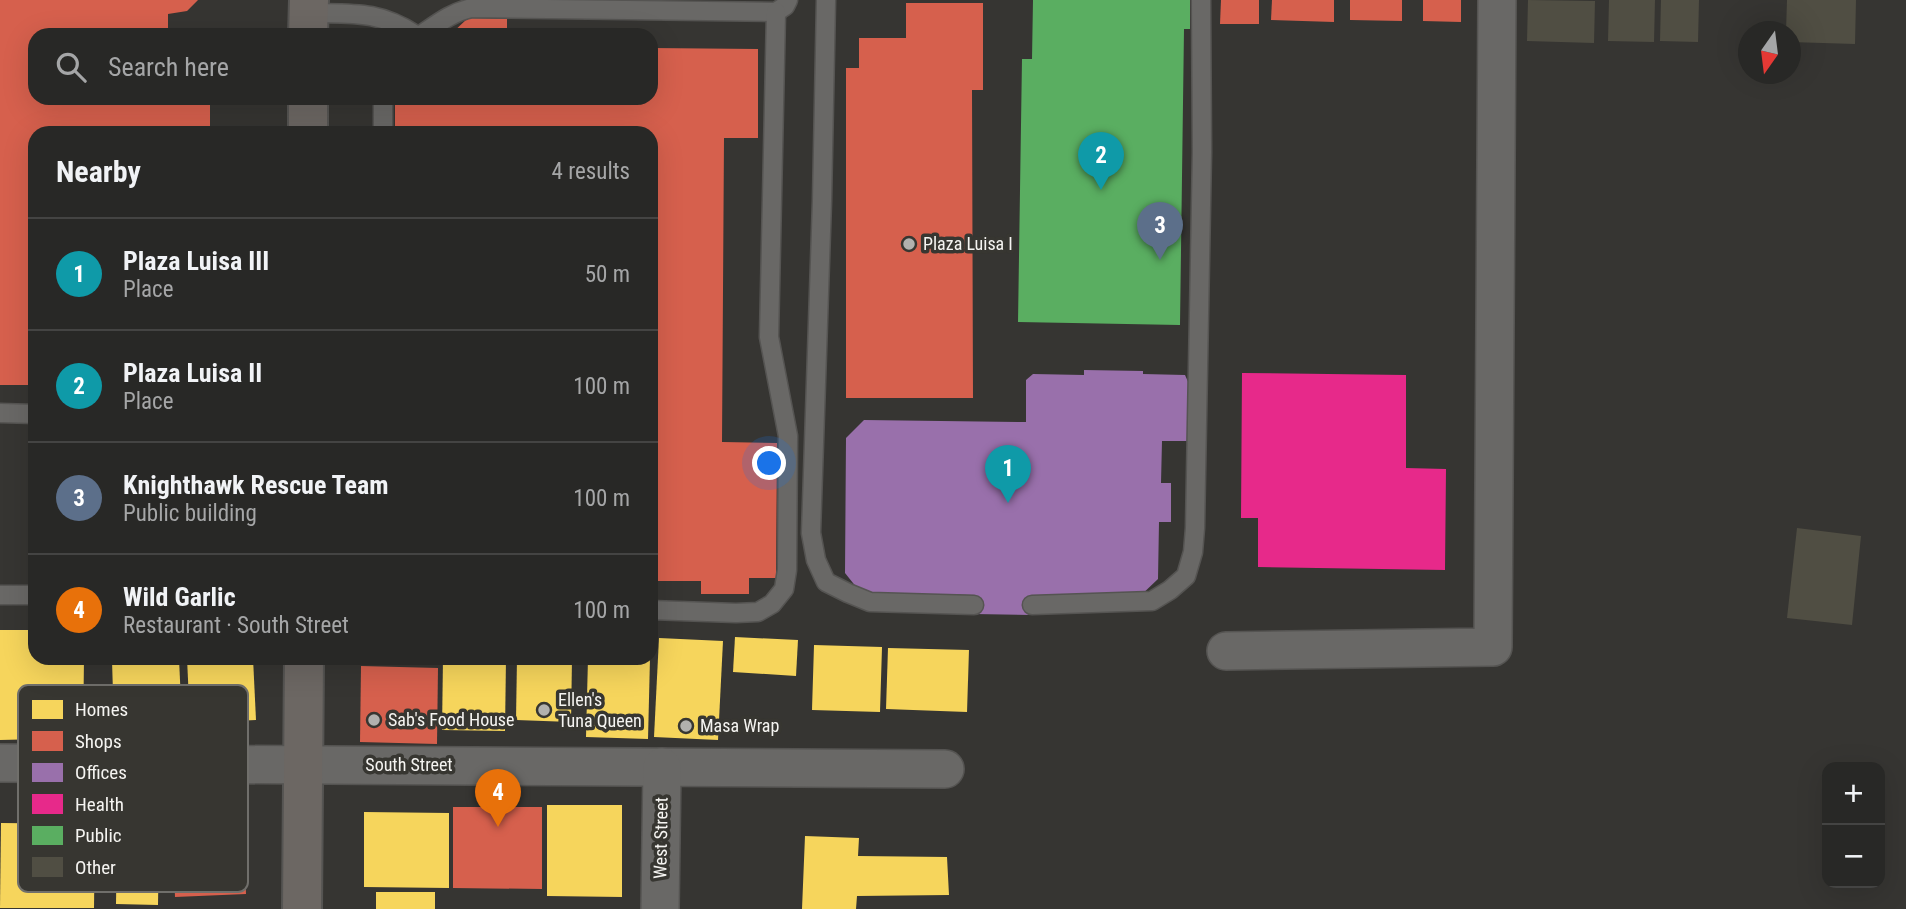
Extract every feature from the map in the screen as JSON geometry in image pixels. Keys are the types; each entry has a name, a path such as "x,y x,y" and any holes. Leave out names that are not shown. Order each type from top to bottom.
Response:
{"main road":[{"path":"308,105 308,126"},
{"path":"302,909 304,665"}],"street":[{"path":"1226,651 1493,647 1497,0"},
{"name":"South Street","path":"0,763 18,763"},
{"name":"South Street","path":"248,765 944,769"},
{"name":"West Street","path":"660,909 662,767"}],"lane":[{"path":"826,0 811,533 816,560 826,582 870,602 974,605"},
{"path":"1032,605 1152,601 1186,576 1193,552 1196,514 1202,152 1200,0"},
{"path":"430,28 472,4 782,6 769,337 788,436 785,589 772,604 758,612 658,610"},
{"path":"309,16 366,14 396,22 407,28"},
{"path":"383,105 383,126"},
{"path":"0,413 28,414"},
{"path":"0,595 28,595"}],"building: Homes":[{"path":"0,630 28,630 28,665 84,665 84,685 18,685 18,740 0,740"},
{"path":"735,637 798,640 796,676 733,672"},
{"path":"659,638 723,641 718,740 654,737"},
{"path":"814,645 882,647 880,712 812,710"},
{"path":"888,648 969,650 967,712 886,709"},
{"path":"112,665 179,665 180,685 113,685"},
{"path":"187,665 253,665 256,720 248,720 248,685 188,685"},
{"path":"443,665 506,665 505,731 442,730"},
{"path":"517,665 572,665 571,722 516,720"},
{"path":"588,665 650,665 648,739 586,737"},
{"path":"547,805 622,805 622,897 547,896"},
{"path":"364,812 449,813 449,888 364,887"},
{"path":"1,823 18,823 18,892 94,892 94,908 0,908"},
{"path":"805,836 859,838 858,856 947,857 949,895 857,896 856,909 802,909"},
{"path":"116,892 158,892 158,905 116,904"},
{"path":"376,892 435,892 435,909 376,909"}],"building: Shops":[{"path":"0,0 198,0 187,11 168,14 168,28 28,28 28,105 210,105 210,126 28,126 28,385 0,385"},
{"path":"1221,0 1259,0 1259,24 1220,24"},
{"path":"1272,0 1334,0 1334,22 1271,20"},
{"path":"1350,0 1402,0 1402,21 1350,20"},
{"path":"1423,0 1461,0 1461,22 1423,21"},
{"name":"Plaza Luisa I","path":"906,3 983,3 983,90 972,90 973,398 846,398 846,68 859,68 859,38 906,38"},
{"path":"468,18 507,19 507,28 457,28"},
{"path":"658,48 758,49 758,138 724,138 722,442 777,443 776,578 749,578 749,594 701,594 701,581 658,581 658,126 395,126 395,105 658,105"},
{"path":"361,666 438,668 437,744 360,742"},
{"path":"453,807 542,807 542,889 453,888"},
{"path":"175,892 246,892 246,894 175,897"}],"building: Offices":[{"path":"1084,370 1185,375 1189,384 1189,441 1162,441 1161,483 1171,483 1171,522 1159,522 1158,579 1138,598 1032,596 1032,615 974,614 975,595 861,593 845,573 846,438 864,420 1026,422 1026,380 1033,374 1084,375"}],"building: Health":[{"path":"1242,373 1406,375 1406,468 1446,469 1445,570 1258,567 1258,518 1241,518"}],"building: Public":[{"path":"1033,0 1190,0 1190,29 1184,29 1180,325 1018,322 1022,59 1032,59"}],"building: Other":[{"path":"1528,0 1595,1 1594,43 1527,41"},
{"path":"1609,0 1655,0 1654,42 1608,41"},
{"path":"1661,0 1699,0 1698,42 1660,41"},
{"path":"1787,0 1856,0 1855,44 1801,42 1801,21 1786,21"},
{"path":"1797,528 1861,536 1852,625 1787,618"}],"place":[{"name":"Plaza Luisa II","path":"1101,190"},
{"name":"Plaza Luisa I","path":"909,244"},
{"name":"Knighthawk Rescue Team","path":"1160,260"},
{"name":"Plaza Luisa III","path":"1008,503"},
{"name":"Ellen's Tuna Queen","path":"544,710"},
{"name":"Sab's Food House","path":"374,720"},
{"name":"Masa Wrap","path":"686,726"},
{"name":"Wild Garlic","path":"498,827"}]}
